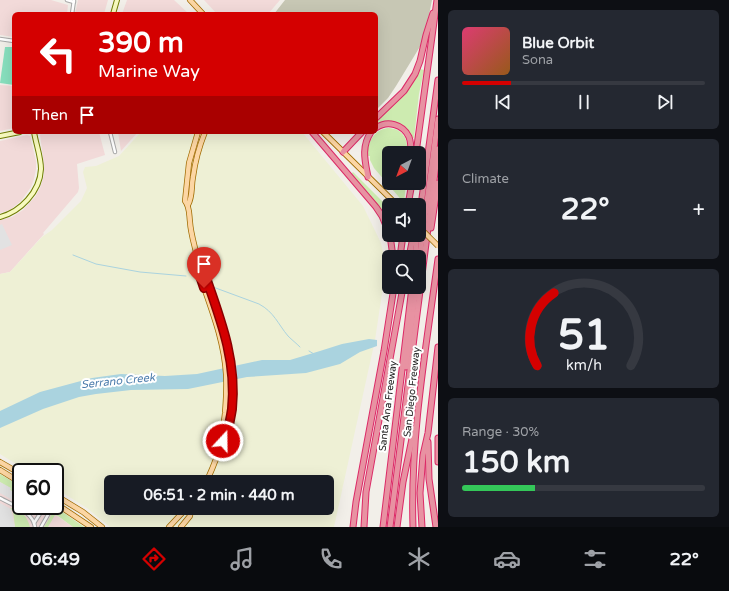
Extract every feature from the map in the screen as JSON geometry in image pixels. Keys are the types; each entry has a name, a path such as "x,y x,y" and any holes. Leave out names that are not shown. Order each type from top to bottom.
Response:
{"highway":[{"path":"378,116 408,86 418,68 437,0"},
{"path":"417,146 437,0"},
{"path":"422,198 438,80"},
{"path":"420,250 438,119"},
{"path":"378,127 387,124 400,127 408,136 410,146"},
{"path":"314,134 382,216"},
{"path":"343,152 360,134"},
{"path":"368,177 364,158 364,149 370,134"},
{"path":"393,527 438,149"},
{"path":"389,527 438,183"},
{"name":"San Diego Freeway","path":"413,527 412,500 418,411 438,260"},
{"path":"353,527 356,502 393,294"},
{"path":"364,527 366,492 403,294"},
{"name":"Santa Ana Freeway","path":"384,527 411,294"},
{"path":"389,527 415,294"},
{"path":"422,527 421,481 423,455 428,433 438,348"},
{"path":"397,527 403,482 418,411"},
{"path":"428,433 429,479 436,527"},
{"path":"438,438 438,462"}],"main road":[{"path":"190,0 201,12"},
{"path":"197,134 188,163 185,201 188,205 191,230 199,264 199,273 219,334 226,385 225,414 222,429 223,441 216,462 210,475"},
{"path":"188,205 191,199 196,159 204,134"},
{"path":"325,134 389,198"},
{"path":"426,234 438,246"},
{"path":"0,462 12,469"},
{"path":"0,470 12,477"},
{"path":"64,500 83,512 102,527"},
{"path":"64,509 91,527"},
{"path":"169,527 180,515"},
{"path":"181,527 190,515"}],"street":[{"path":"66,0 74,1 72,12"},
{"path":"114,12 117,0"},
{"path":"0,39 12,41"},
{"path":"0,136 12,134"},
{"path":"0,217 14,212 20,207 32,194 37,185 41,168 34,134"},
{"path":"110,134 115,152"},
{"path":"0,498 27,513 34,525"},
{"path":"34,525 39,515"},
{"path":"41,527 48,515"}],"shaded area":[{"path":"0,0 51,0 68,5 67,12 12,12 12,37 0,35"},
{"path":"78,0 108,0 105,12 75,12"},
{"path":"127,0 174,0 187,12 123,12"},
{"path":"204,0 280,0 270,12 215,12"},
{"path":"285,0 432,0 424,40 388,98 378,108 378,12 276,12"},
{"path":"0,85 12,86 12,128 0,131"},
{"path":"100,134 105,155 77,164 78,192 43,233 44,234 10,272 0,274 0,220 12,217 23,210 35,197 40,188 44,175 44,165 40,135"},
{"path":"118,134 136,134 121,151"},
{"path":"139,134 304,134 363,206 381,243 383,250 382,293 375,340 334,527 110,527 87,508 64,494 64,463 14,463 0,454 0,274 10,272 42,237 52,230 81,201 87,188 83,172 85,167 96,166 119,156"},
{"path":"27,135 30,136 36,161 34,179 31,187 21,201 10,210 0,213 0,141"},
{"path":"2,224 12,245 0,250 0,225"},
{"path":"0,479 12,486 12,515 56,515 73,527 0,527"},
{"path":"0,482 11,488 12,500 0,493"},
{"path":"0,503 11,509 15,527 0,527"}],"green space":[{"path":"5,47 12,47 12,85 0,83"},
{"path":"420,69 424,70 419,94 414,138 412,138 402,126 387,122 378,125 378,120 395,104 416,77"},
{"path":"387,128 392,128 403,134 407,145 382,146 382,177 374,168 370,160 370,156 368,156 370,142 376,134 378,134 378,132"},
{"path":"353,172 382,201 382,213 351,174"},
{"path":"393,190 405,190 404,198 400,198"},
{"path":"0,474 12,481 12,491 10,488 0,482"},
{"path":"64,513 84,527 73,527 55,515 64,515"},
{"path":"14,515 24,515 30,527 15,527"},
{"path":"51,515 55,515 48,527 44,527"}],"water":[{"path":"369,339 377,340 377,346 360,352 340,364 306,373 247,377 188,389 131,390 79,397 43,409 0,428 0,411 40,392 92,378 121,374 165,376 197,374 262,360 290,360 342,344"}],"waterway":[{"path":"73,255 96,264 140,272 186,276"},
{"path":"213,287 264,307 272,314 288,336 300,347"},
{"name":"Serrano Creek","path":"309,351 314,354"}],"route":[{"path":"204,288 199,273 199,264 204,272 228,342 233,386 228,434 223,441"}]}
